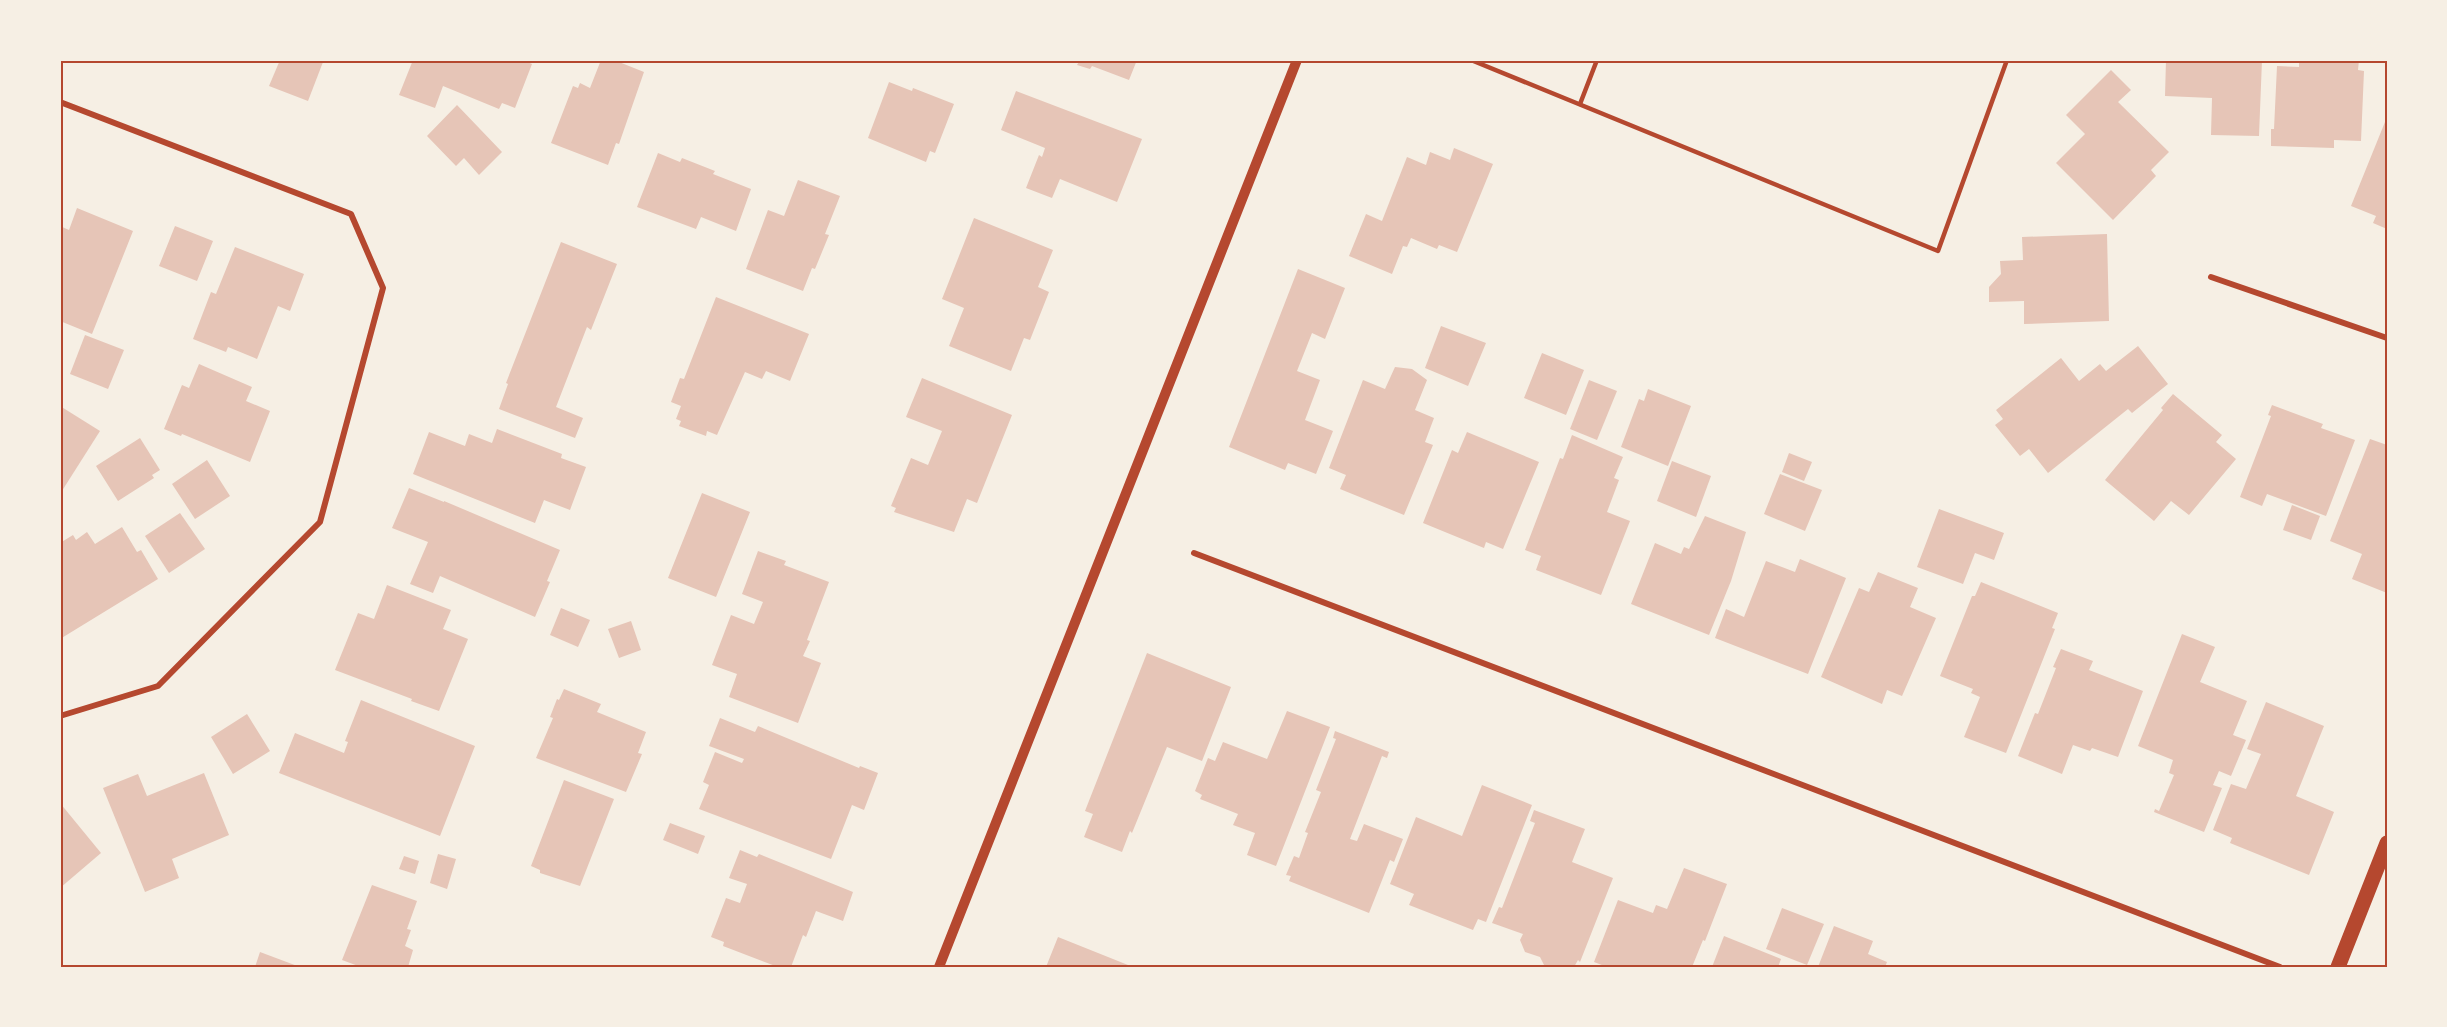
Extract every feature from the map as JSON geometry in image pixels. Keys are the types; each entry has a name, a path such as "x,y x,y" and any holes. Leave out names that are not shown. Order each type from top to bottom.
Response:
{"main road":[{"path":"2338,967 2387,843"}],"street":[{"path":"939,967 1297,60"},
{"path":"60,102 351,214 383,288 320,522 158,686 60,716"},
{"path":"2211,277 2387,338"},
{"path":"1194,553 2280,967"}],"lane":[{"path":"1471,60 1938,251 2007,60"},
{"path":"1580,104 1597,60"}],"building":[{"path":"280,60 319,60 323,62 308,101 269,86"},
{"path":"413,60 523,60 532,64 515,108 502,103 499,109 443,86 435,108 399,95"},
{"path":"601,60 614,60 644,72 619,144 616,143 608,165 551,143 573,86 578,88 580,83 590,88"},
{"path":"1080,60 1137,60 1129,80 1092,66 1090,69 1077,65"},
{"path":"2166,60 2262,60 2259,136 2211,135 2212,98 2165,96"},
{"path":"2299,60 2359,60 2358,70 2364,71 2361,141 2334,140 2334,148 2271,146 2277,66 2299,67"},
{"path":"2111,70 2131,90 2118,102 2169,152 2151,170 2156,176 2113,220 2056,163 2085,134 2066,115"},
{"path":"889,82 912,91 913,88 954,104 935,153 930,151 926,162 868,138"},
{"path":"1016,91 1142,139 1117,202 1060,179 1052,198 1026,188 1039,155 1042,157 1045,148 1001,130"},
{"path":"457,105 502,152 479,175 464,158 456,166 427,136"},
{"path":"2387,117 2387,229 2373,223 2376,216 2351,206"},
{"path":"1454,148 1493,164 1457,252 1439,245 1437,249 1411,238 1407,247 1403,246 1392,274 1349,256 1366,214 1382,221 1407,157 1426,165 1430,152 1450,160"},
{"path":"658,153 680,162 682,158 715,171 713,174 751,189 736,231 701,217 696,229 637,207"},
{"path":"798,180 840,196 825,234 829,235 803,291 746,269 768,210 784,216"},
{"path":"77,208 133,231 92,334 60,321 60,226 69,230"},
{"path":"974,218 1053,250 1038,287 1049,292 1030,340 1024,338 1011,371 949,346 964,308 942,299"},
{"path":"175,226 213,241 197,281 159,266"},
{"path":"2107,234 2109,321 2024,324 2024,301 1989,302 1989,287 2001,274 2000,261 2023,260 2022,237"},
{"path":"561,242 617,264 591,330 587,327 556,407 583,418 575,438 499,409 508,384 506,383"},
{"path":"235,247 304,274 290,311 278,306 257,359 228,347 226,352 193,339 211,292 216,294"},
{"path":"1298,269 1345,288 1325,339 1312,333 1297,371 1320,380 1305,420 1333,431 1316,474 1288,463 1285,470 1229,447"},
{"path":"716,297 809,334 790,381 766,371 762,379 745,372 717,435 707,431 706,436 679,426 681,421 676,419 681,406 671,402 680,378 684,379"},
{"path":"1441,326 1486,343 1468,386 1425,368"},
{"path":"85,335 124,350 108,389 70,374"},
{"path":"2138,346 2168,384 2132,413 2128,409 2048,473 2029,449 2020,456 1995,425 2003,419 1996,410 2061,358 2079,381 2100,364 2106,371"},
{"path":"1542,353 1584,370 1566,415 1524,398"},
{"path":"199,364 252,387 246,401 270,411 250,462 164,429 182,385 189,388"},
{"path":"1395,367 1412,369 1427,380 1415,410 1434,418 1425,442 1433,445 1404,515 1340,489 1346,475 1329,468 1363,380 1385,389"},
{"path":"922,378 1012,415 977,503 967,499 954,532 894,512 896,508 891,506 911,458 928,465 942,431 906,417"},
{"path":"1589,380 1617,391 1597,440 1570,429"},
{"path":"1648,389 1691,406 1668,466 1621,447 1639,399 1644,401"},
{"path":"2173,394 2222,435 2216,442 2236,459 2189,515 2171,501 2154,521 2105,480 2163,410 2161,408"},
{"path":"2272,405 2323,424 2321,428 2355,440 2326,516 2267,494 2262,506 2240,497 2271,416 2268,415"},
{"path":"60,406 100,431 60,494"},
{"path":"497,429 562,454 561,458 586,467 570,510 544,500 535,523 413,474 429,432 465,446 469,434 492,443"},
{"path":"1467,432 1539,462 1503,549 1486,542 1484,548 1423,523 1452,450 1458,453"},
{"path":"1572,435 1623,457 1614,478 1619,480 1607,512 1630,521 1601,595 1536,570 1541,556 1525,550 1560,458 1563,459"},
{"path":"140,438 160,470 152,475 154,478 118,501 96,466"},
{"path":"2370,439 2387,445 2387,593 2352,579 2362,554 2330,541"},
{"path":"1789,453 1812,462 1804,481 1782,472"},
{"path":"207,460 230,496 195,519 172,484"},
{"path":"1672,461 1711,476 1696,517 1657,501"},
{"path":"1780,474 1822,490 1805,531 1764,514"},
{"path":"409,488 560,550 547,581 550,582 535,617 440,576 433,593 410,584 428,542 392,528"},
{"path":"702,493 750,512 716,597 668,578"},
{"path":"2292,505 2320,516 2311,540 2283,530"},
{"path":"1939,509 2004,533 1994,560 1975,553 1963,584 1917,567"},
{"path":"180,513 205,549 169,573 145,536"},
{"path":"1705,516 1746,532 1731,581 1709,635 1631,604 1655,543 1681,554 1684,547 1689,549"},
{"path":"122,527 137,552 141,550 158,579 60,639 60,543 73,535 76,540 87,532 95,544"},
{"path":"758,551 786,561 784,565 829,582 803,656 821,663 798,723 729,697 737,674 712,665 731,615 754,624 763,602 742,594"},
{"path":"1800,559 1846,578 1808,674 1715,638 1726,609 1744,617 1766,561 1795,572"},
{"path":"1878,572 1918,588 1910,607 1936,618 1902,696 1887,690 1882,704 1821,677 1859,588 1869,592"},
{"path":"1981,582 2058,613 2052,628 2055,629 2006,753 1964,737 1980,697 1971,693 1973,689 1940,676 1972,596 1975,596"},
{"path":"387,585 451,610 443,629 468,639 439,711 335,670 358,613 374,619"},
{"path":"561,608 590,620 578,647 550,635"},
{"path":"631,621 641,650 619,658 608,629"},
{"path":"2182,634 2215,647 2200,682 2247,701 2233,735 2246,740 2231,776 2219,771 2213,785 2222,788 2204,832 2154,812 2155,809 2159,811 2174,775 2169,773 2173,760 2138,746"},
{"path":"2061,649 2093,661 2089,670 2143,691 2118,757 2092,748 2090,751 2073,745 2062,774 2018,756 2035,713 2038,714"},
{"path":"1147,653 1231,687 1202,761 1167,747 1122,852 1084,837 1093,814 1085,811"},
{"path":"564,689 601,704 597,712 646,732 638,753 642,754 626,792 536,758 553,718 550,717 557,699 559,700"},
{"path":"361,700 475,746 440,836 279,773 295,733 344,753 348,742 345,741"},
{"path":"2266,702 2324,726 2296,796 2334,812 2309,875 2230,843 2232,838 2213,830 2231,784 2246,789 2261,754 2247,749"},
{"path":"1287,711 1330,727 1276,866 1247,855 1255,833 1233,825 1238,814 1200,799 1202,795 1195,791 1208,758 1215,761 1223,742 1267,759"},
{"path":"247,714 270,751 233,774 211,737"},
{"path":"720,718 755,732 758,726 859,768 860,766 878,773 864,810 852,805 831,859 699,809 709,785 703,782 715,752 742,763 744,759 709,746"},
{"path":"1335,731 1389,752 1387,758 1382,756 1350,839 1357,841 1364,824 1403,839 1394,862 1390,860 1369,913 1289,881 1291,876 1286,875 1294,856 1299,858 1308,833 1305,832 1321,792 1316,790 1336,739 1333,738"},
{"path":"204,773 229,835 172,859 179,878 145,892 103,788 138,774 147,796"},
{"path":"564,780 614,799 580,886 540,873 540,870 531,866"},
{"path":"1482,785 1532,805 1486,922 1478,919 1473,930 1409,905 1414,894 1390,884 1416,817 1462,836"},
{"path":"60,803 101,853 60,888"},
{"path":"1534,810 1585,829 1572,862 1613,878 1580,962 1578,960 1574,967 1544,965 1540,957 1525,952 1520,940 1523,934 1492,923 1499,907 1502,908 1535,823 1530,821"},
{"path":"670,823 705,836 698,854 663,840"},
{"path":"740,850 757,857 759,854 853,892 843,921 816,911 806,937 803,935 791,967 778,967 723,946 724,942 711,937 726,898 740,903 747,884 729,878"},
{"path":"438,854 456,859 447,889 430,883"},
{"path":"404,856 419,861 415,874 399,869"},
{"path":"1684,868 1727,884 1705,941 1703,940 1692,967 1607,967 1594,962 1618,900 1653,913 1656,905 1667,909"},
{"path":"372,885 417,901 407,929 411,930 405,946 413,950 408,967 361,967 342,960"},
{"path":"1782,908 1824,924 1807,965 1766,949"},
{"path":"1834,926 1873,941 1868,954 1887,962 1885,967 1818,967"},
{"path":"1724,936 1781,959 1778,967 1712,967"},
{"path":"1058,937 1133,967 1046,967"},
{"path":"260,952 300,967 255,967"}]}
